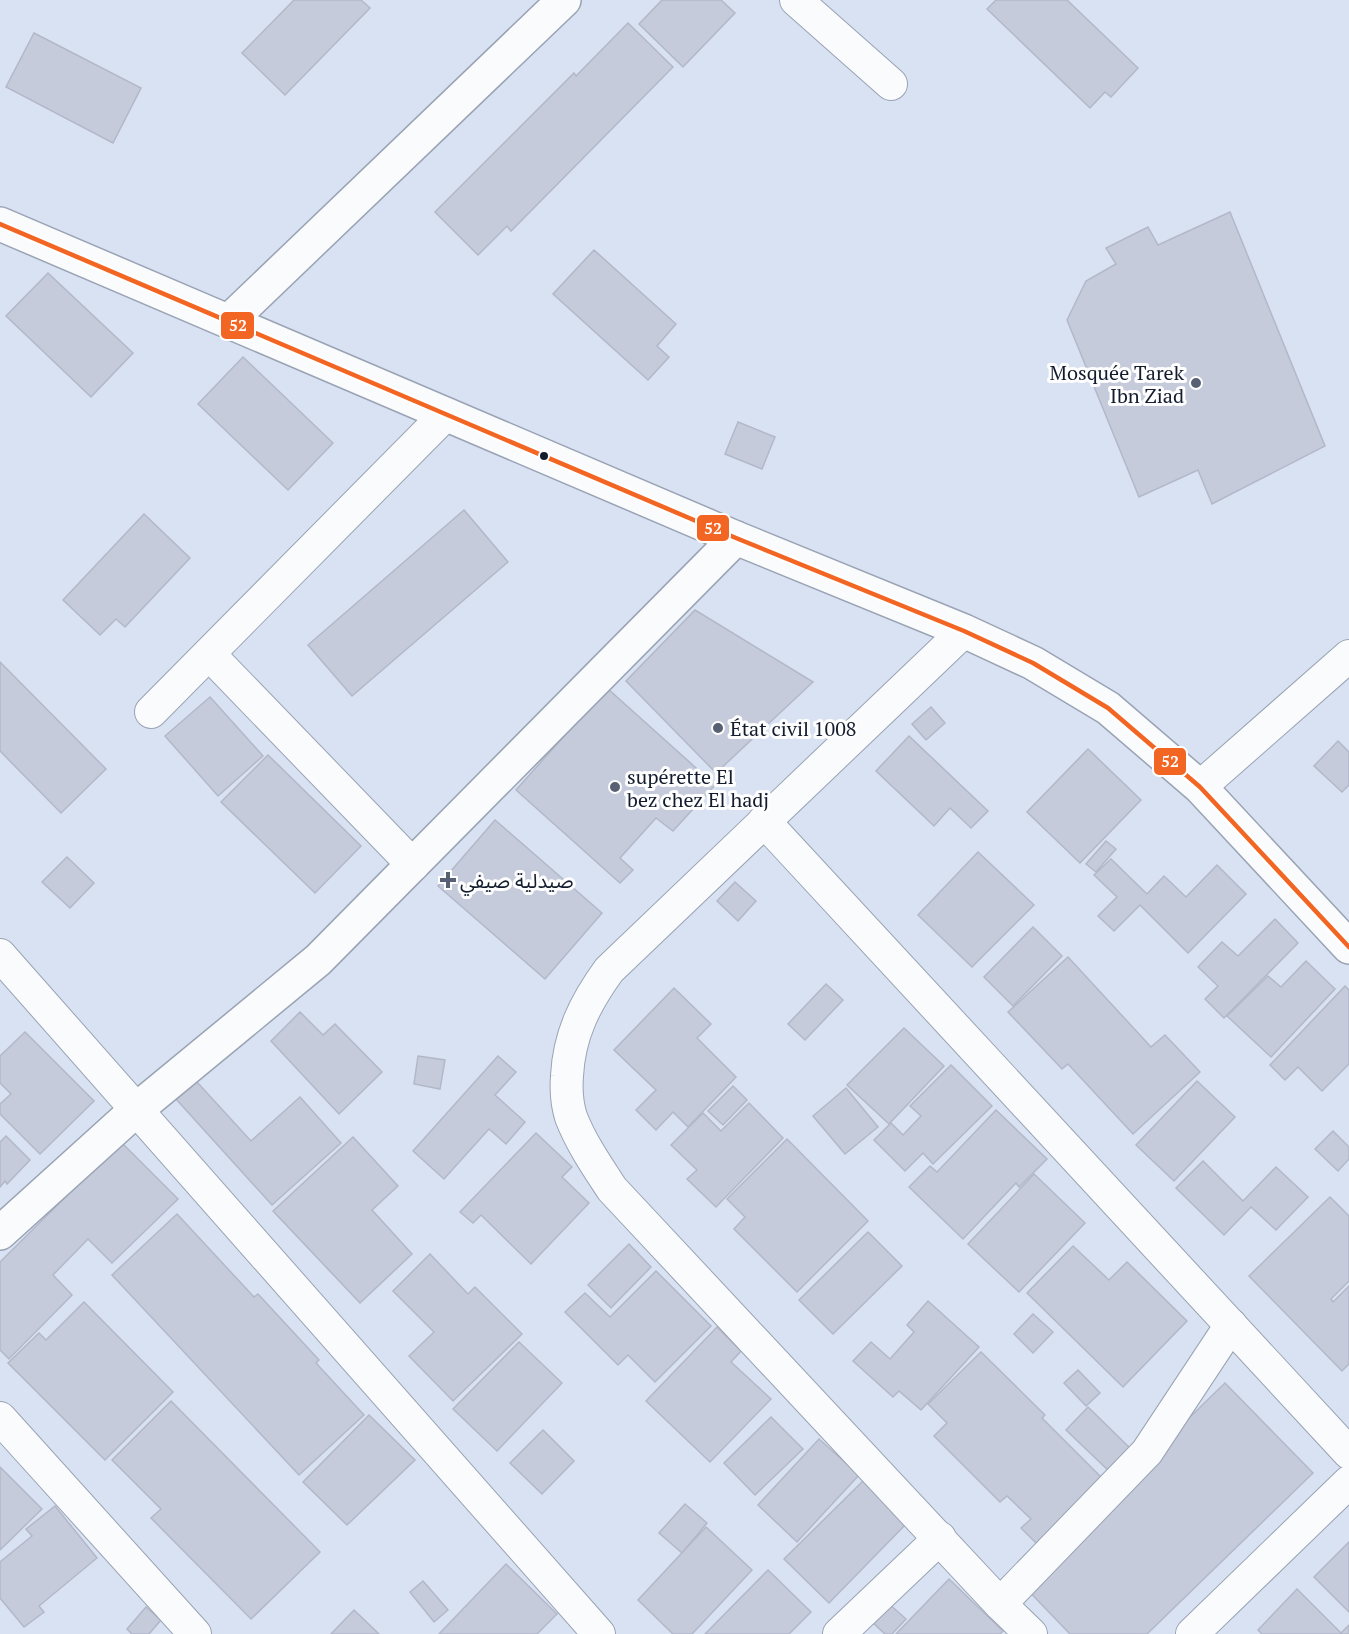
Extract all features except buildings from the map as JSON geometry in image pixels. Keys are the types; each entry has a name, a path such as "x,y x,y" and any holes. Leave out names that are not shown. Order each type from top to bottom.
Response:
{"main road":[{"path":"229,321 564,0"},
{"path":"0,224 736,538 964,631 1033,663 1108,708 1200,787 1349,947"},
{"path":"0,1233 136,1110 318,960 736,538"}],"street":[{"path":"796,0 891,84"},
{"path":"151,712 446,414"},
{"path":"964,631 609,970 591,994 577,1024 568,1055 566,1091 570,1115 594,1162 612,1189 1000,1604 1031,1634"},
{"path":"209,654 413,865"},
{"path":"1200,787 1349,656"},
{"path":"764,821 1349,1453"},
{"path":"0,955 599,1634"},
{"path":"1000,1604 1147,1452 1231,1325"},
{"path":"0,1418 195,1634"},
{"path":"1192,1634 1349,1482"},
{"path":"839,1634 940,1538"}],"transit line":[{"name":"52","path":"0,224 736,538 964,631 1033,663 1108,708 1200,787 1349,947"}],"place":[{"name":"Mosquée Tarek Ibn Ziad","path":"1196,383"},
{"name":"État civil 1008","path":"718,728"},
{"name":"supérette El bez chez El hadj","path":"615,787"},
{"name":"صيدلية صيفي","path":"448,880"}]}
